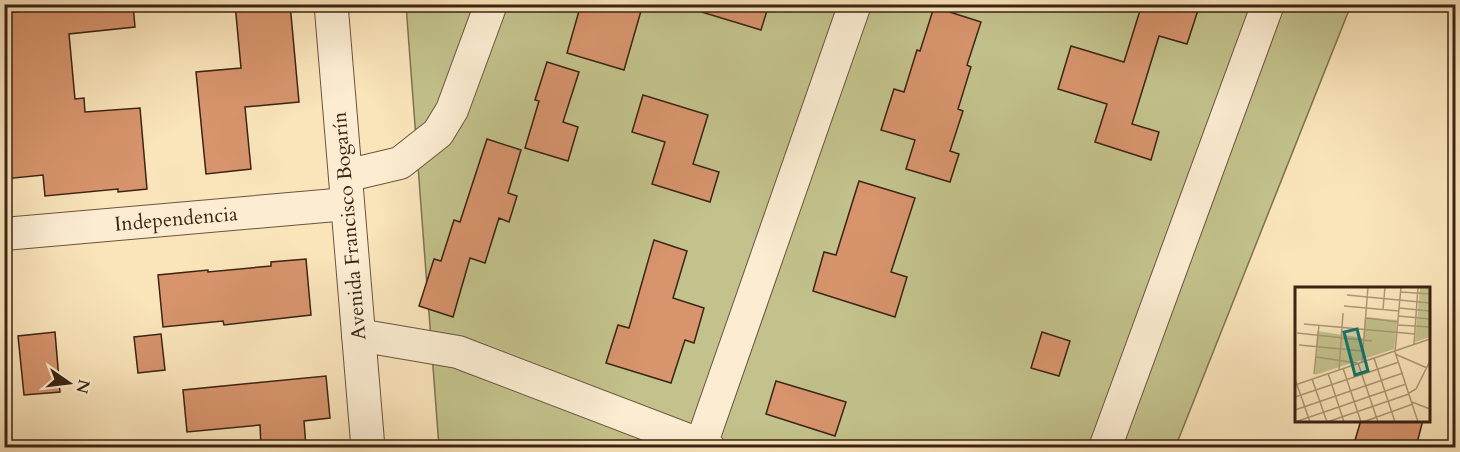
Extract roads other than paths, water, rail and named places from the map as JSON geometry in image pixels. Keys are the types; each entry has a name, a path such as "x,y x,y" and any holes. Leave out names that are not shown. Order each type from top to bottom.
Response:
{"street":[{"name":"Avenida Francisco Bogarín","path":"331,4 368,447"},
{"name":"Independencia","path":"4,234 346,190 400,163 438,133 452,110 491,4"},
{"path":"358,335 458,352 705,446 855,4"},
{"path":"1105,447 1268,4"}]}
